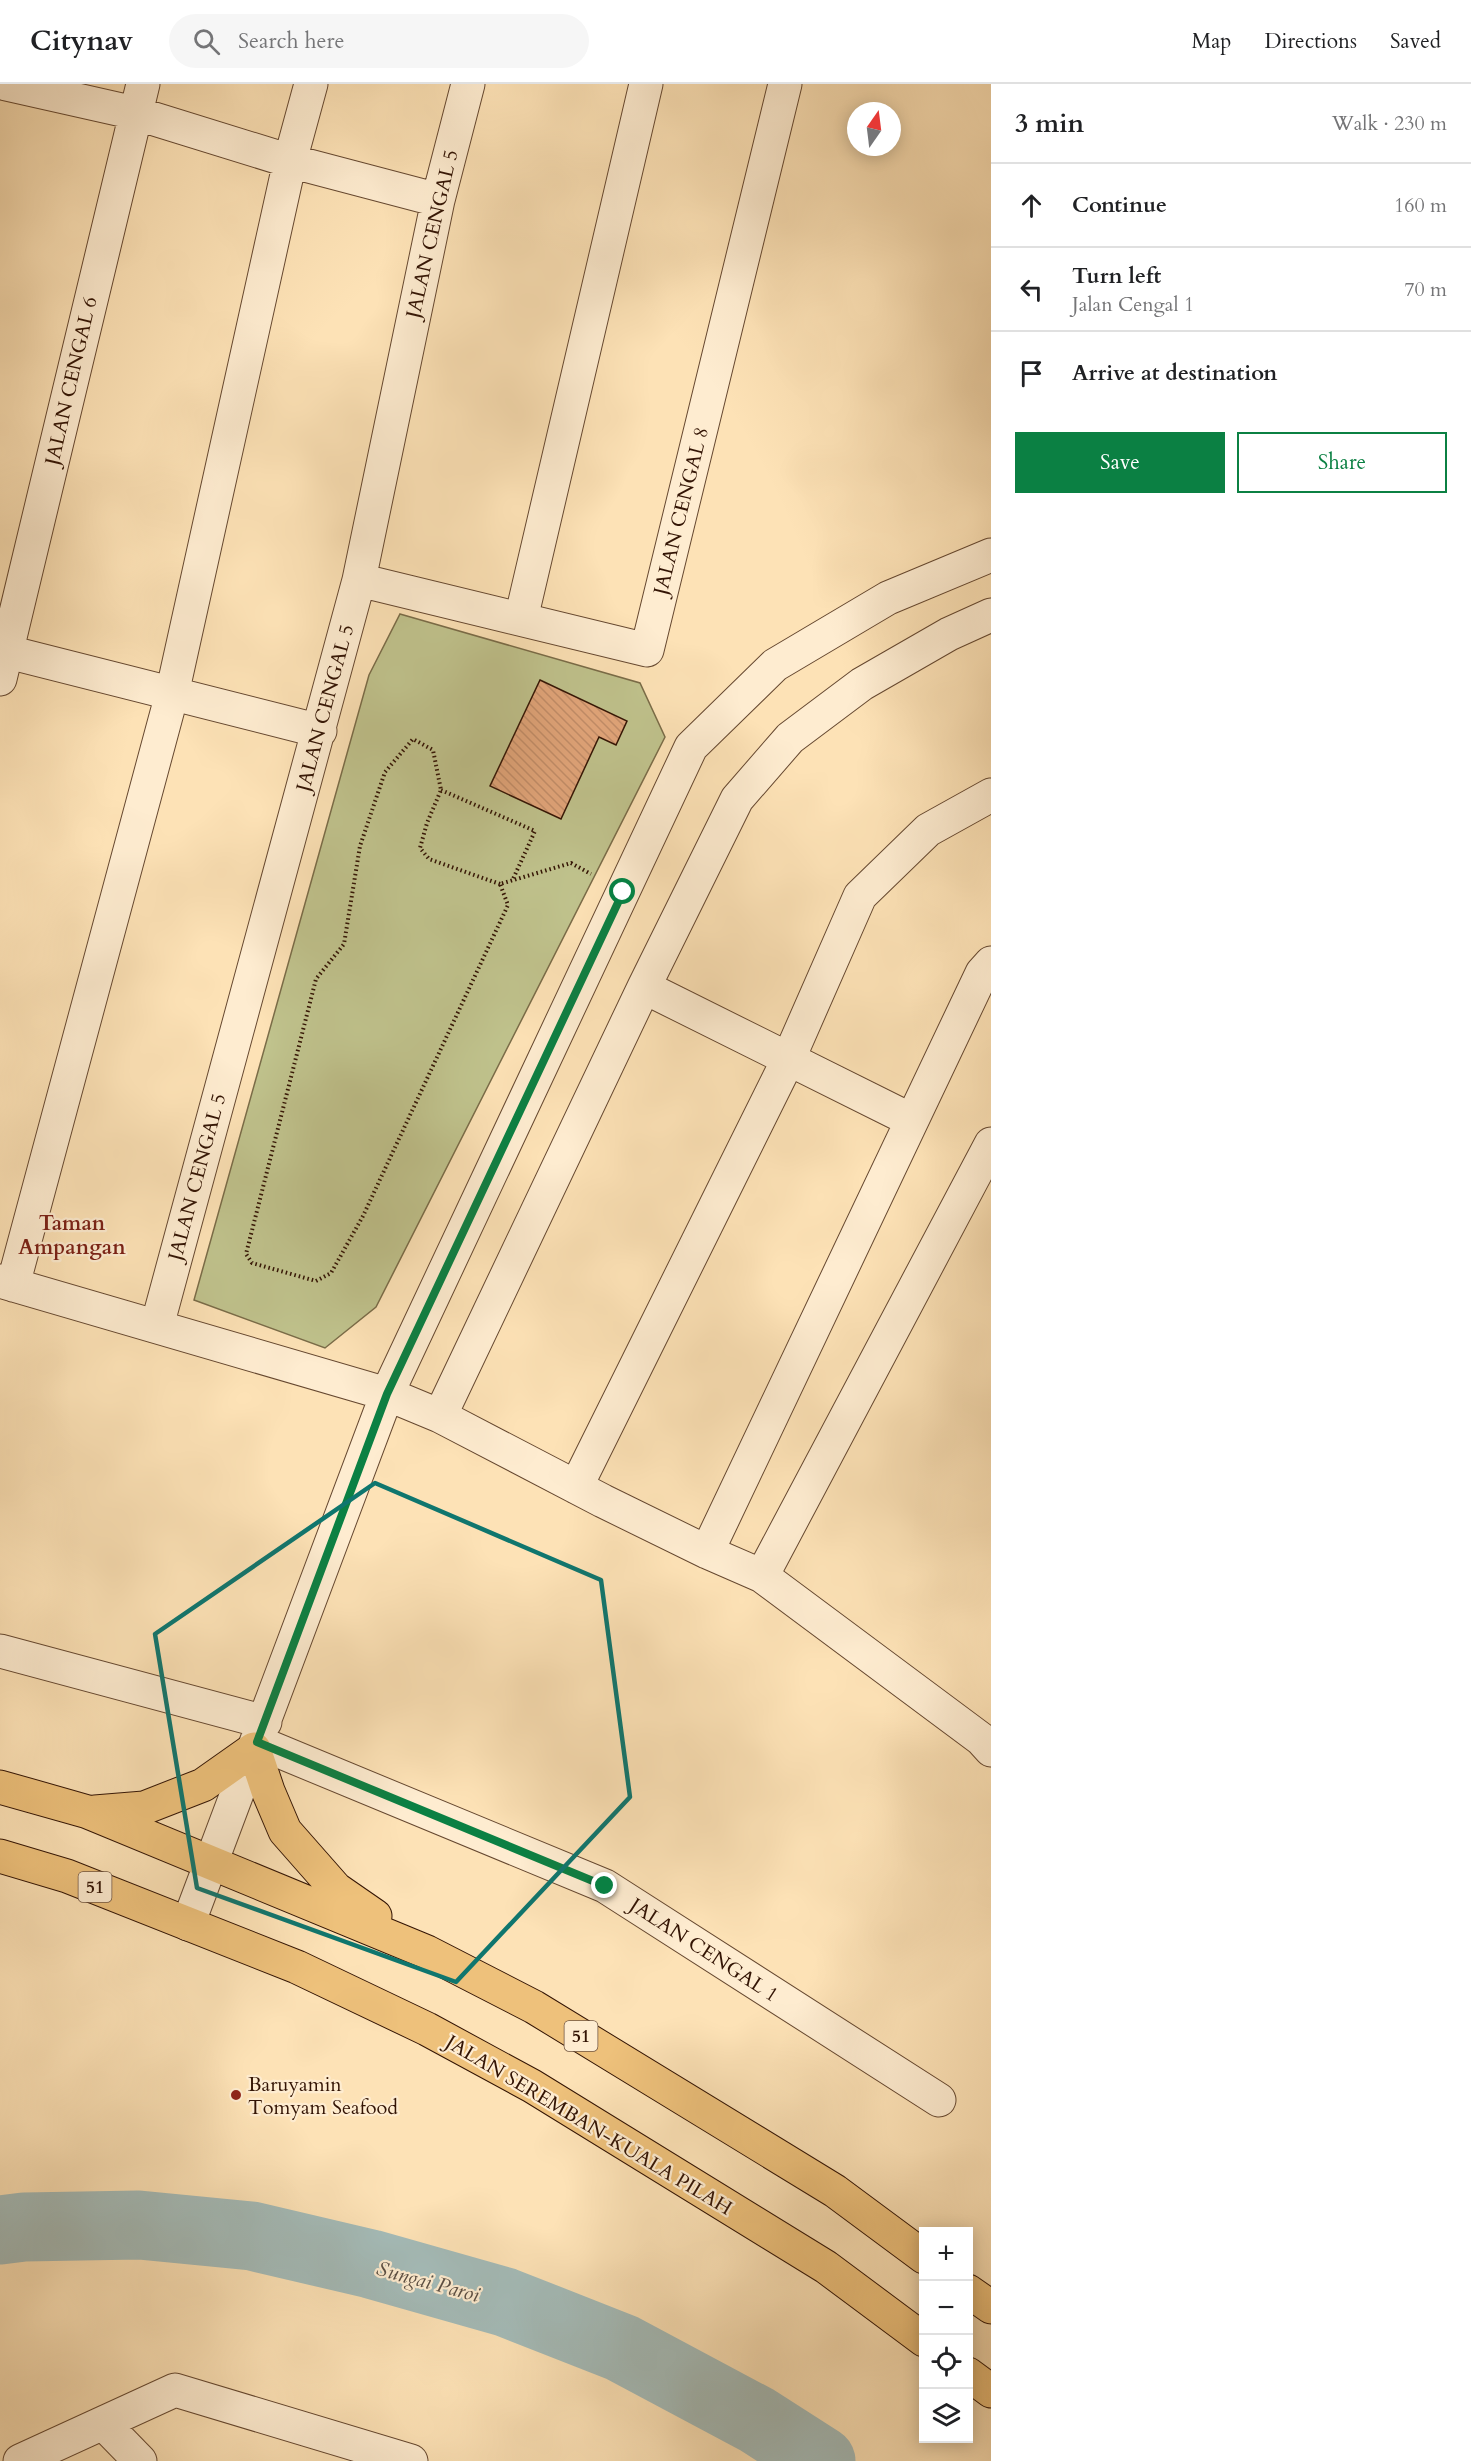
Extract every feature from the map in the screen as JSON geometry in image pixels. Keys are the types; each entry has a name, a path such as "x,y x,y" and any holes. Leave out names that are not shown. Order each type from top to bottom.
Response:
{"highway":[{"path":"88,1812 144,1808 202,1785 259,1738 268,1791 285,1831 336,1889 427,1952"},
{"name":"51","path":"0,1787 88,1812 427,1952 534,2007 815,2179 919,2253"},
{"name":"JALAN SEREMBAN-KUALA PILAH","path":"0,1856 66,1876 308,1972 427,2029 532,2086 826,2267 919,2336"},
{"path":"973,2294 991,2307"},
{"path":"973,2377 991,2391"}],"street":[{"path":"6,84 139,98 290,161 438,200"},
{"path":"311,84 290,161 172,694 6,1283 387,1394 440,1416 576,1487 707,1552 762,1576 981,1738 991,1750"},
{"name":"JALAN CENGAL 5","path":"156,1326 320,731 359,580 438,200 468,84"},
{"path":"521,620 646,84"},
{"name":"JALAN CENGAL 8","path":"359,580 647,650 785,84"},
{"name":"JALAN CENGAL 6","path":"2,660 139,98"},
{"path":"188,1924 387,1394 691,747 774,665 888,598 991,555"},
{"path":"440,1416 736,799 790,738 862,684 949,634 991,615"},
{"path":"2,660 172,694 320,731"},
{"path":"576,1487 788,1060 860,896 928,830 991,795"},
{"path":"707,1552 911,1120 982,973 991,963"},
{"path":"644,987 911,1120"},
{"path":"762,1576 991,1144"},
{"name":"JALAN CENGAL 1","path":"0,1651 259,1738 605,1886 939,2100"},
{"path":"20,2461 175,2390 411,2461"},
{"path":"103,2423 140,2461"}],"path":[{"path":"500,884 508,905 363,1216 331,1274 316,1281 252,1263 246,1254 316,979 344,944 360,846 385,772 413,739 433,750 441,790 420,848 429,859 500,884 571,862 623,892"},
{"path":"441,790 535,831 513,880"}],"highlighted area":[{"path":"375,1483 601,1580 630,1797 456,1982 197,1888 155,1634"}],"green space":[{"path":"400,614 640,683 665,737 376,1307 325,1348 194,1300 369,675"}],"building":[{"path":"540,680 627,721 616,745 599,737 561,819 490,786"}],"waterway":[{"name":"Sungai Paroi","path":"0,2230 24,2227 139,2225 252,2236 371,2264 505,2302 622,2348 757,2420 821,2461"}],"place":[{"name":"Baruyamin Tomyam Seafood","path":"236,2095"}],"district":[{"name":"Taman Ampangan","path":"72,1235"}],"route":[{"path":"605,1886 257,1742 387,1394 623,892"}]}
